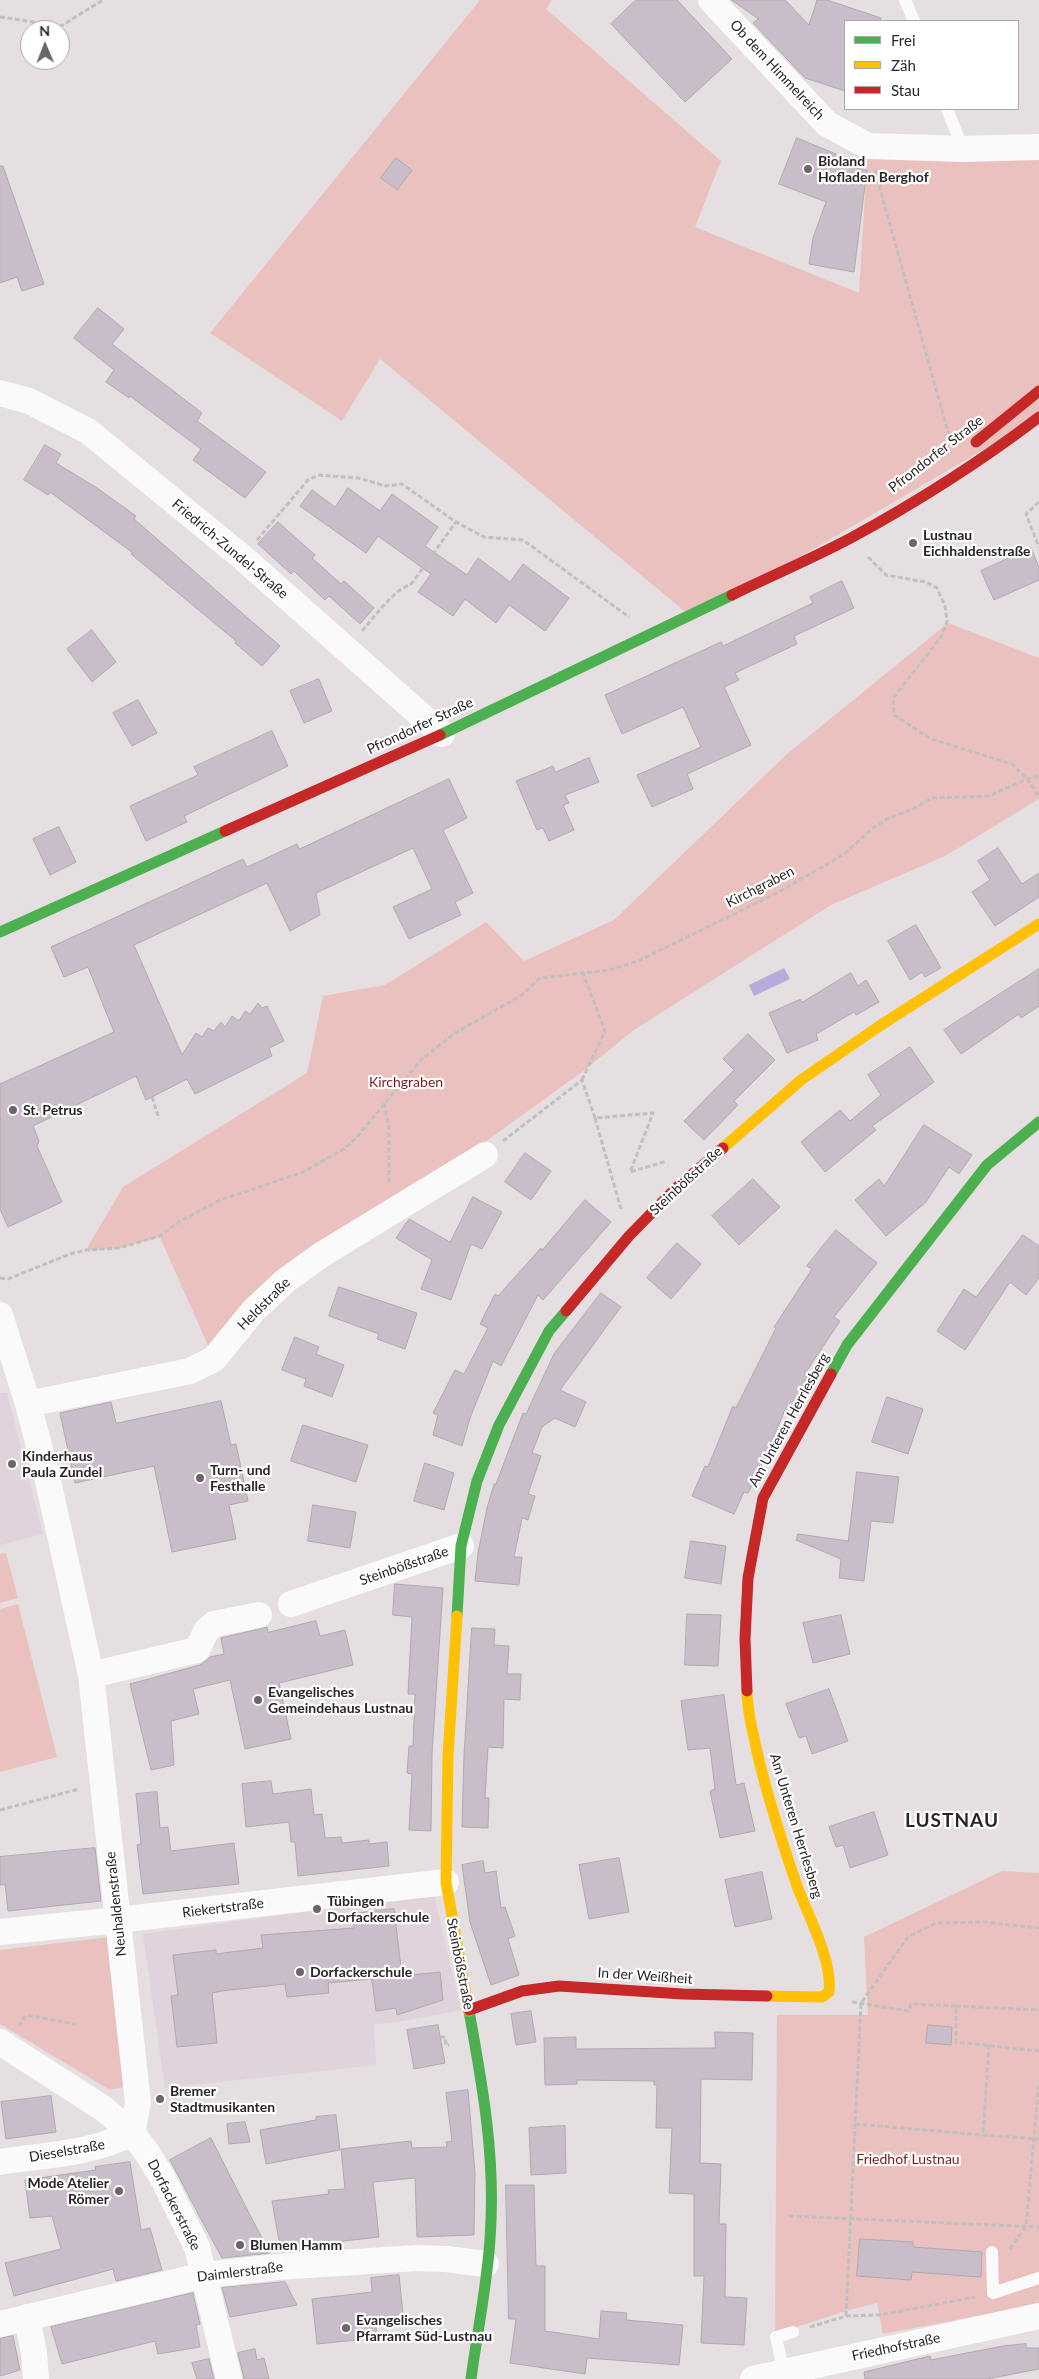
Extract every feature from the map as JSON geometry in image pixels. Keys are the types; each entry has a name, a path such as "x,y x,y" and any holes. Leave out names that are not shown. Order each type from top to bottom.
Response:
{"street":[{"name":"Ob dem Himmelreich","path":"711,0 827,124 868,146 963,149 1039,147"},
{"name":"Friedrich-Zundel-Straße","path":"0,393 29,401 88,431 242,557 442,734"},
{"name":"Pfrondorfer Straße","path":"955,460 1036,406"},
{"name":"Pfrondorfer Straße","path":"0,932 442,734 849,539 1005,443 1036,406"},
{"name":"Pfrondorfer Straße","path":"849,539 932,477"},
{"name":"Steinbößstraße","path":"471,2379 486,2264 491,2208 489,2138 486,2103 446,1882 448,1755 461,1546 477,1481 498,1424 549,1331 629,1236 675,1189 801,1080 881,1025 1039,924"},
{"name":"Am Unteren Herrlesberg","path":"822,1998 829,1992 830,1984 825,1959 796,1882 764,1782 747,1705 744,1639 748,1578 763,1498 847,1345 987,1165 1039,1122"},
{"name":"Heldstraße","path":"28,1404 190,1371 214,1359 253,1311 285,1281 321,1255 484,1155"},
{"name":"Neuhaldenstraße","path":"0,1315 28,1404 52,1499 91,1675 138,2102 132,2133"},
{"name":"Steinbößstraße","path":"291,1604 461,1546"},
{"path":"91,1675 197,1650 206,1631 214,1624 259,1615"},
{"name":"Riekertstraße","path":"0,1932 446,1882"},
{"name":"In der Weißheit","path":"469,2010 522,1991 559,1986 683,1994 822,1998"},
{"name":"Dorfackerstraße","path":"3,2044 104,2108 132,2133 163,2178 197,2247 229,2379"},
{"name":"Dieselstraße","path":"0,2162 95,2148 115,2142 132,2133"},
{"name":"Daimlerstraße","path":"0,2324 205,2275 277,2266 417,2258 446,2258 486,2264"},
{"name":"Friedhofstraße","path":"753,2379 1039,2316"},
{"path":"27,2317 34,2353 36,2379"}],"lane":[{"path":"906,0 914,20"},
{"path":"947,110 963,149"},
{"path":"992,2252 993,2293 1039,2278"},
{"path":"784,2372 776,2337 793,2332"}],"path":[{"path":"0,17 60,26 103,0"},
{"path":"868,146 955,460"},
{"name":"Friedrich-Zundel-Straße","path":"258,539 308,480 318,475 358,478 386,486 402,484 456,522 484,537 523,540 626,615 645,637"},
{"path":"1039,502 1026,514 1039,547"},
{"path":"364,628 397,592 412,583 456,522"},
{"path":"849,539 886,575 926,582 937,588 945,606 947,621 941,637 893,698 894,715 931,739 1012,764 1027,779 1039,797"},
{"name":"Kirchgraben","path":"0,1278 8,1279 86,1250 119,1248 150,1240 220,1200 301,1173 344,1149 371,1121 422,1059 455,1033 522,995 540,978 609,970 638,961 777,893 844,854 873,828 889,818 913,809 932,798 989,796 1027,779 1039,776"},
{"path":"484,1155 582,1080 604,1031 583,974"},
{"path":"582,1080 629,1236"},
{"path":"152,1097 159,1119"},
{"path":"384,1103 389,1128 389,1188"},
{"path":"595,1118 653,1113 630,1172 677,1159"},
{"path":"0,1810 104,1783"},
{"path":"846,2316 861,2003 908,1937 936,1922 983,1922 1039,1928"},
{"path":"861,2003 910,2011 911,2004 1039,2010"},
{"path":"956,2006 956,2042 1039,2051"},
{"path":"3,2044 26,2015 75,2024"},
{"path":"440,2038 445,2037 446,2045"},
{"path":"983,2135 990,2045"},
{"path":"1011,2248 1026,2226 1039,2082"},
{"path":"855,2124 1039,2139"},
{"path":"363,2183 364,2196"},
{"path":"789,2216 1039,2227"},
{"path":"817,2325 846,2316 880,2315 993,2293"}],"shaded area":[{"path":"784,968 790,979 754,996 749,985"},
{"name":"Kinderhaus Paula Zundel","path":"0,1393 7,1393 43,1534 0,1545"},
{"name":"Dorfackerschule","path":"434,1894 461,2010 398,2022 374,2024 376,2065 165,2088 143,1934"}],"green space":[{"path":"480,0 552,0 546,9 721,161 695,227 859,293 868,146 1039,147 1039,417 694,619 380,359 342,421 210,333"},
{"name":"Kirchgraben","path":"948,623 1039,658 1039,799 945,856 831,905 634,1030 582,1072 364,1229 214,1359 160,1237 119,1248 86,1250 123,1187 307,1073 323,996 385,985 486,922 524,961 614,920 787,754"},
{"path":"6,1553 18,1598 0,1603 0,1554"},
{"path":"18,1604 57,1757 0,1772 0,1609"},
{"name":"Friedhof Lustnau","path":"1002,1871 1039,1873 1039,2304 883,2334 877,2303 775,2334 777,2015 868,2015 864,1937"},
{"path":"110,1937 129,2086 110,2090 0,2024 0,1950"}],"building":[{"path":"636,0 677,0 732,59 685,102 611,24"},
{"path":"732,0 785,0 809,25 817,0 827,0 881,18 880,20 844,20 844,91 805,78 753,23 758,19"},
{"path":"797,138 836,154 832,164 867,170 854,272 809,264 813,238 826,202 779,184"},
{"path":"396,158 412,170 397,190 381,178"},
{"path":"0,166 3,166 44,284 22,291 17,277 0,283"},
{"path":"98,308 124,329 112,344 202,413 197,421 266,472 245,498 193,460 201,449 130,396 129,398 106,382 114,370 74,338"},
{"path":"45,445 61,454 56,463 97,488 136,516 134,519 280,646 262,666 235,643 236,641 131,554 133,553 50,492 48,495 24,480"},
{"path":"348,488 380,511 392,494 438,527 425,546 467,575 478,558 510,582 523,564 569,598 545,631 509,605 496,623 465,599 453,616 418,592 431,574 378,536 366,553 300,506 312,490 335,507"},
{"path":"278,522 315,555 312,558 341,584 344,581 374,608 360,624 329,596 325,600 294,571 291,574 258,544"},
{"path":"1031,548 1039,567 1039,580 994,600 981,571"},
{"path":"842,581 854,608 794,636 797,644 735,673 739,680 724,687 751,745 687,774 693,789 652,807 637,775 701,747 683,707 622,734 605,695 721,642 723,646 813,603 810,597"},
{"path":"92,630 116,662 92,682 67,649"},
{"path":"319,679 332,711 304,723 290,691"},
{"path":"138,700 157,733 132,746 113,713"},
{"path":"272,731 288,766 184,816 187,822 146,841 130,806 198,775 194,767"},
{"path":"589,758 599,782 565,795 569,803 563,805 574,830 549,841 543,828 537,830 516,781 553,766 555,772"},
{"path":"449,779 467,818 443,830 473,893 455,902 461,915 409,939 393,907 432,889 413,848 316,893 320,915 290,931 267,883 134,945 182,1055 196,1033 202,1037 208,1028 214,1031 221,1022 225,1027 232,1016 239,1021 245,1011 250,1014 258,1003 262,1008 267,1006 284,1041 269,1048 272,1056 195,1094 187,1079 146,1100 136,1076 33,1126 39,1141 37,1146 62,1202 8,1227 0,1209 0,1084 114,1032 88,967 64,977 51,947 243,859 247,867 297,844 299,849"},
{"path":"59,827 76,862 50,875 33,839"},
{"path":"998,848 1022,884 1039,873 1039,897 995,926 972,892 990,880 978,861"},
{"path":"916,925 941,968 925,977 922,972 910,980 888,941"},
{"path":"1039,969 1039,1006 1021,1018 1019,1014 961,1054 944,1030"},
{"path":"851,973 858,986 866,980 879,1002 856,1015 854,1012 816,1034 818,1040 787,1053 769,1013 801,999 802,1002"},
{"path":"748,1034 775,1060 734,1101 738,1105 704,1140 684,1121 734,1070 723,1059"},
{"path":"910,1047 934,1082 872,1126 876,1130 825,1172 801,1142 840,1110 850,1121 881,1095 868,1075"},
{"path":"924,1125 972,1155 959,1174 949,1167 926,1202 886,1236 855,1200 879,1179 884,1186"},
{"path":"525,1153 551,1171 531,1200 505,1182"},
{"path":"753,1179 780,1207 739,1245 712,1216"},
{"path":"473,1197 502,1212 482,1249 471,1244 451,1300 421,1289 432,1260 396,1238 409,1219 450,1242"},
{"path":"585,1200 611,1222 543,1300 538,1295 501,1366 493,1361 470,1418 462,1446 433,1435 438,1415 433,1413 455,1370 464,1374 488,1328 480,1324 495,1294 498,1296 541,1248 542,1250"},
{"path":"836,1230 877,1263 834,1317 840,1321 804,1375 807,1377 790,1412 785,1410 756,1478 748,1493 744,1492 734,1514 692,1496 705,1466 708,1467 733,1406 736,1408 776,1328 774,1327 812,1269 807,1266"},
{"path":"1023,1235 1039,1246 1039,1278 1026,1295 1010,1282 965,1350 937,1331 964,1289 976,1297"},
{"path":"677,1243 701,1264 671,1299 647,1278"},
{"path":"339,1287 417,1313 405,1349 377,1339 379,1334 329,1316"},
{"path":"601,1293 621,1307 560,1390 586,1402 575,1427 555,1418 542,1427 532,1453 541,1456 528,1494 535,1496 528,1520 522,1518 514,1557 522,1557 519,1585 475,1581 478,1553 487,1508 494,1484 496,1484 523,1413 526,1414 554,1354"},
{"path":"295,1337 319,1347 316,1354 344,1365 332,1397 304,1386 306,1379 282,1370"},
{"path":"887,1397 923,1409 908,1454 872,1442"},
{"name":"Turn- und Festhalle","path":"221,1401 231,1445 236,1444 248,1501 229,1505 236,1539 172,1552 154,1466 75,1483 60,1413 111,1402 116,1423"},
{"path":"303,1425 368,1445 356,1482 291,1461"},
{"path":"425,1463 454,1473 444,1510 414,1501"},
{"path":"857,1472 899,1477 893,1523 871,1521 864,1581 839,1578 841,1559 796,1540 798,1534 848,1541"},
{"path":"313,1505 356,1512 350,1548 308,1541"},
{"path":"691,1541 726,1546 721,1584 685,1578"},
{"path":"395,1584 443,1588 432,1754 431,1831 409,1830 412,1774 407,1773 409,1746 413,1746 415,1694 408,1694 412,1617 393,1615"},
{"path":"687,1614 721,1615 718,1666 685,1665"},
{"path":"841,1615 850,1654 813,1663 803,1623"},
{"path":"316,1621 320,1636 345,1630 353,1665 279,1683 291,1739 245,1749 230,1680 193,1689 199,1714 171,1721 174,1765 151,1770 130,1684 200,1665 210,1657 224,1654 221,1638 267,1627 268,1632"},
{"path":"472,1628 495,1629 494,1645 509,1646 507,1674 521,1674 520,1700 504,1699 503,1748 488,1747 485,1798 489,1798 488,1828 462,1827 464,1756"},
{"path":"829,1689 848,1741 812,1754 806,1736 799,1738 786,1704"},
{"path":"724,1695 736,1785 744,1783 755,1831 720,1838 710,1791 715,1789 710,1748 688,1750 681,1701"},
{"path":"271,1781 273,1794 311,1789 314,1815 322,1814 325,1838 341,1837 342,1843 369,1840 369,1844 387,1842 389,1866 298,1876 295,1842 291,1842 289,1822 246,1827 242,1784"},
{"path":"157,1792 160,1828 168,1827 171,1851 234,1843 239,1884 143,1894 137,1845 141,1844 136,1794"},
{"path":"874,1812 888,1855 850,1868 843,1845 836,1847 829,1827"},
{"path":"95,1848 101,1901 8,1911 5,1884 0,1885 0,1857"},
{"path":"619,1858 629,1912 589,1919 579,1865"},
{"path":"483,1861 485,1873 496,1871 501,1908 505,1907 515,1936 508,1939 519,1975 491,1985 470,1922 462,1865"},
{"path":"762,1872 772,1919 735,1927 725,1880"},
{"path":"394,1909 402,1976 440,1972 443,2000 397,2015 396,2008 376,2011 372,1979 328,1983 329,1993 287,1997 285,1984 221,1991 212,1993 217,2043 177,2047 171,1996 178,1995 173,1955 216,1950 216,1954 263,1948 261,1935 354,1928 352,1914"},
{"path":"531,2011 536,2042 516,2045 511,2014"},
{"path":"438,2025 445,2063 414,2069 407,2030"},
{"path":"928,2025 952,2027 951,2045 926,2043"},
{"path":"715,2032 753,2033 752,2080 701,2079 700,2163 721,2164 719,2224 726,2224 725,2297 747,2298 744,2345 701,2343 704,2276 694,2276 694,2194 669,2193 672,2128 656,2128 657,2085 654,2085 654,2081 577,2080 577,2084 545,2085 544,2038 576,2037 576,2049 715,2048"},
{"path":"468,2090 475,2173 474,2235 417,2237 415,2178 373,2182 379,2237 326,2243 327,2248 281,2252 272,2201 329,2194 328,2190 345,2189 341,2149 411,2141 412,2148 447,2147 446,2142 452,2141 446,2093"},
{"path":"51,2096 56,2132 6,2139 1,2102"},
{"path":"336,2115 340,2150 266,2164 260,2130 316,2120 316,2117"},
{"path":"245,2122 250,2142 229,2144 227,2124"},
{"path":"565,2126 566,2173 531,2175 529,2128"},
{"path":"211,2138 270,2253 222,2258 170,2160"},
{"path":"130,2162 141,2230 150,2228 162,2270 116,2281 113,2269 14,2296 5,2263 61,2249 52,2216 30,2218 25,2180 96,2170 95,2167"},
{"path":"506,2185 534,2185 536,2266 545,2266 545,2331 599,2339 601,2311 627,2313 626,2320 683,2325 679,2365 587,2358 585,2374 510,2363 516,2319 509,2319"},
{"path":"860,2239 913,2242 913,2247 982,2252 981,2277 912,2272 911,2280 857,2276"},
{"name":"Evangelisches Pfarramt Süd-Lustnau","path":"399,2275 403,2314 375,2318 377,2338 317,2344 312,2299 372,2292 371,2278"},
{"path":"285,2282 297,2305 230,2317 222,2288"},
{"path":"193,2293 200,2324 196,2325 200,2347 158,2354 155,2341 62,2364 51,2327"},
{"path":"13,2336 20,2370 0,2376 0,2339"},
{"path":"1026,2344 1026,2348 1039,2348 1039,2369 987,2379 865,2379 864,2372 930,2356 931,2360 1003,2346"},
{"path":"255,2349 257,2360 264,2358 269,2379 244,2379 238,2353"},
{"path":"209,2359 214,2379 197,2379 192,2363"}],"traffic: fast":[{"path":"440,735 732,595"},
{"path":"0,932 225,831"},
{"path":"831,1374 847,1345 987,1165 1039,1122"},
{"path":"457,1616 461,1546 477,1481 499,1425 549,1331 566,1311"},
{"path":"469,2011 487,2124 491,2181 487,2274 471,2379"}],"traffic: slow":[{"path":"723,1148 801,1080 881,1025 1039,924"},
{"path":"457,1616 448,1755 446,1882 469,2011"},
{"path":"747,1691 751,1726 769,1799 796,1883 818,1937 829,1979 829,1992 822,1997 767,1996"}],"traffic: jam":[{"path":"976,442 1039,391"},
{"path":"732,595 849,539 898,511 970,466 1039,417"},
{"path":"225,831 440,735"},
{"path":"566,1311 629,1236 675,1189 723,1148"},
{"path":"747,1691 745,1639 748,1578 763,1498 831,1374"},
{"path":"469,2010 522,1991 559,1986 683,1994 767,1996"}],"place":[{"name":"Bioland Hofladen Berghof","path":"808,169"},
{"name":"Lustnau Eichhaldenstraße","path":"913,543"},
{"name":"St. Petrus","path":"13,1110"},
{"name":"Kinderhaus Paula Zundel","path":"12,1464"},
{"name":"Turn- und Festhalle","path":"200,1478"},
{"name":"Evangelisches Gemeindehaus Lustnau","path":"258,1700"},
{"name":"Tübingen Dorfackerschule","path":"317,1909"},
{"name":"Dorfackerschule","path":"300,1972"},
{"name":"Bremer Stadtmusikanten","path":"160,2099"},
{"name":"Mode Atelier Römer","path":"119,2191"},
{"name":"Blumen Hamm","path":"240,2245"},
{"name":"Evangelisches Pfarramt Süd-Lustnau","path":"346,2328"}],"district":[{"name":"LUSTNAU","path":"952,1821"}]}
